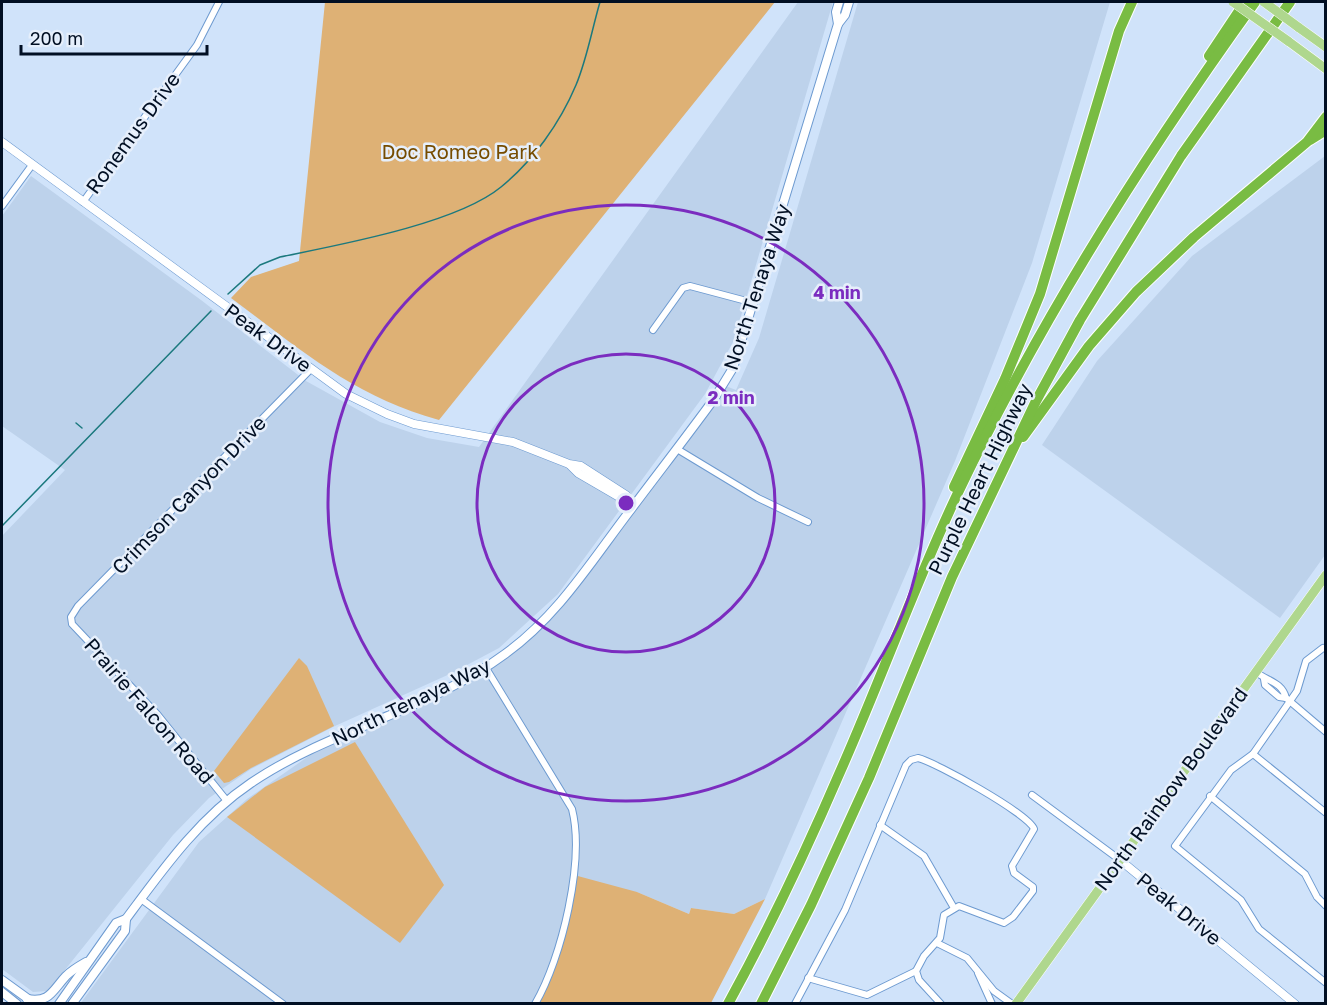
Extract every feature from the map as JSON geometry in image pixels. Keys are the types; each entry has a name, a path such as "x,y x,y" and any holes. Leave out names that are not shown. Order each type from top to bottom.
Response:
{"highway":[{"path":"906,610 914,575 1005,379 1040,294 1119,31 1132,2"},
{"path":"1191,90 1216,43 1245,2"},
{"name":"Purple Heart Highway","path":"728,1004 775,914 841,771 906,610 956,498 1061,298 1191,90 1256,2"},
{"name":"Purple Heart Highway","path":"761,1004 812,905 869,778 952,577 1009,454 1080,320 1175,165 1290,2"},
{"path":"1307,142 1326,117"},
{"path":"1009,454 1040,417 1089,346 1136,292 1194,237 1307,142 1326,130"}],"main road":[{"name":"North Tenaya Way","path":"838,24 836,12 839,2"},
{"name":"North Tenaya Way","path":"58,1004 116,923 126,919 192,833 227,801 287,762 486,668 519,644 558,607 677,449 733,368 755,303 838,24 845,15 849,2"},
{"path":"1233,2 1326,69"},
{"path":"1264,2 1326,47"},
{"name":"North Rainbow Boulevard","path":"1014,1004 1326,575"},
{"name":"North Tenaya Way","path":"72,1004 125,930 126,919"},
{"path":"2,980 31,1001 41,1001 51,997 66,976 91,958"},
{"path":"2,992 17,1004"}],"street":[{"name":"Ronemus Drive","path":"83,202 197,45 219,2"},
{"name":"Peak Drive","path":"2,142 311,369 359,401 397,418 444,431 521,444 569,464 578,473 633,505"},
{"path":"2,206 32,165"},
{"path":"653,330 683,288 690,286 755,303"},
{"name":"Crimson Canyon Drive","path":"71,620 78,606 311,369"},
{"path":"677,449 749,493 808,522"},
{"name":"Prairie Falcon Road","path":"71,620 158,714 227,801"},
{"path":"1323,648 1306,661 1297,691 1288,700 1253,754 1231,770 1175,846 1241,900 1259,930 1326,982"},
{"path":"486,668 572,809 576,826 576,867 556,959 548,982 535,1004"},
{"path":"1256,672 1264,679 1270,679 1284,691 1288,700 1326,732"},
{"path":"1253,754 1326,813"},
{"path":"795,1004 808,978 845,910 906,765 911,760 918,758 1014,808 1032,823 1033,831 1014,858 1012,866 1014,873 1033,887 1033,891 1013,917 1004,923 970,908 954,908 942,920 937,943 924,956 916,971 867,995 808,978"},
{"name":"Peak Drive","path":"1032,795 1120,860 1295,1004"},
{"path":"1210,796 1305,874 1317,897 1326,906"},
{"path":"880,825 924,856 954,908"},
{"path":"141,899 283,1004"},
{"path":"937,943 967,958 994,991 1014,1004"},
{"path":"975,966 992,1004"},
{"path":"916,971 919,980 941,1004"}],"shaded area":[{"path":"798,2 833,2 734,340 705,394 558,594 499,648 452,673 335,726 251,769 209,798 173,835 48,991 33,992 2,969 2,536 65,470 2,426 2,216 31,176 201,300 306,381 380,422 427,438 479,447"},
{"path":"858,2 1110,2 1032,263 955,461 765,899 734,914 691,908 689,914 637,892 556,959 535,1003 80,1004 199,842 247,799 329,742 457,683 540,626 723,385 736,390 759,338"},
{"path":"1325,156 1325,555 1280,618 1042,445 1097,361 1192,256"}],"green space":[{"name":"Doc Romeo Park","path":"325,2 775,2 439,420 408,410 354,385 329,370 231,298 251,277 299,261"},
{"path":"299,658 307,666 334,726 224,783 214,771"},
{"path":"355,742 444,885 400,943 227,817 265,787"},
{"path":"574,875 637,892 689,914 691,908 734,914 765,899 711,1003 535,1004 548,982"}],"waterway":[{"path":"228,294 260,265 280,257 364,239 427,222 456,212 501,187 535,153 562,113 580,75 600,2"},
{"path":"2,526 211,311"},
{"path":"76,423 82,428"}]}
